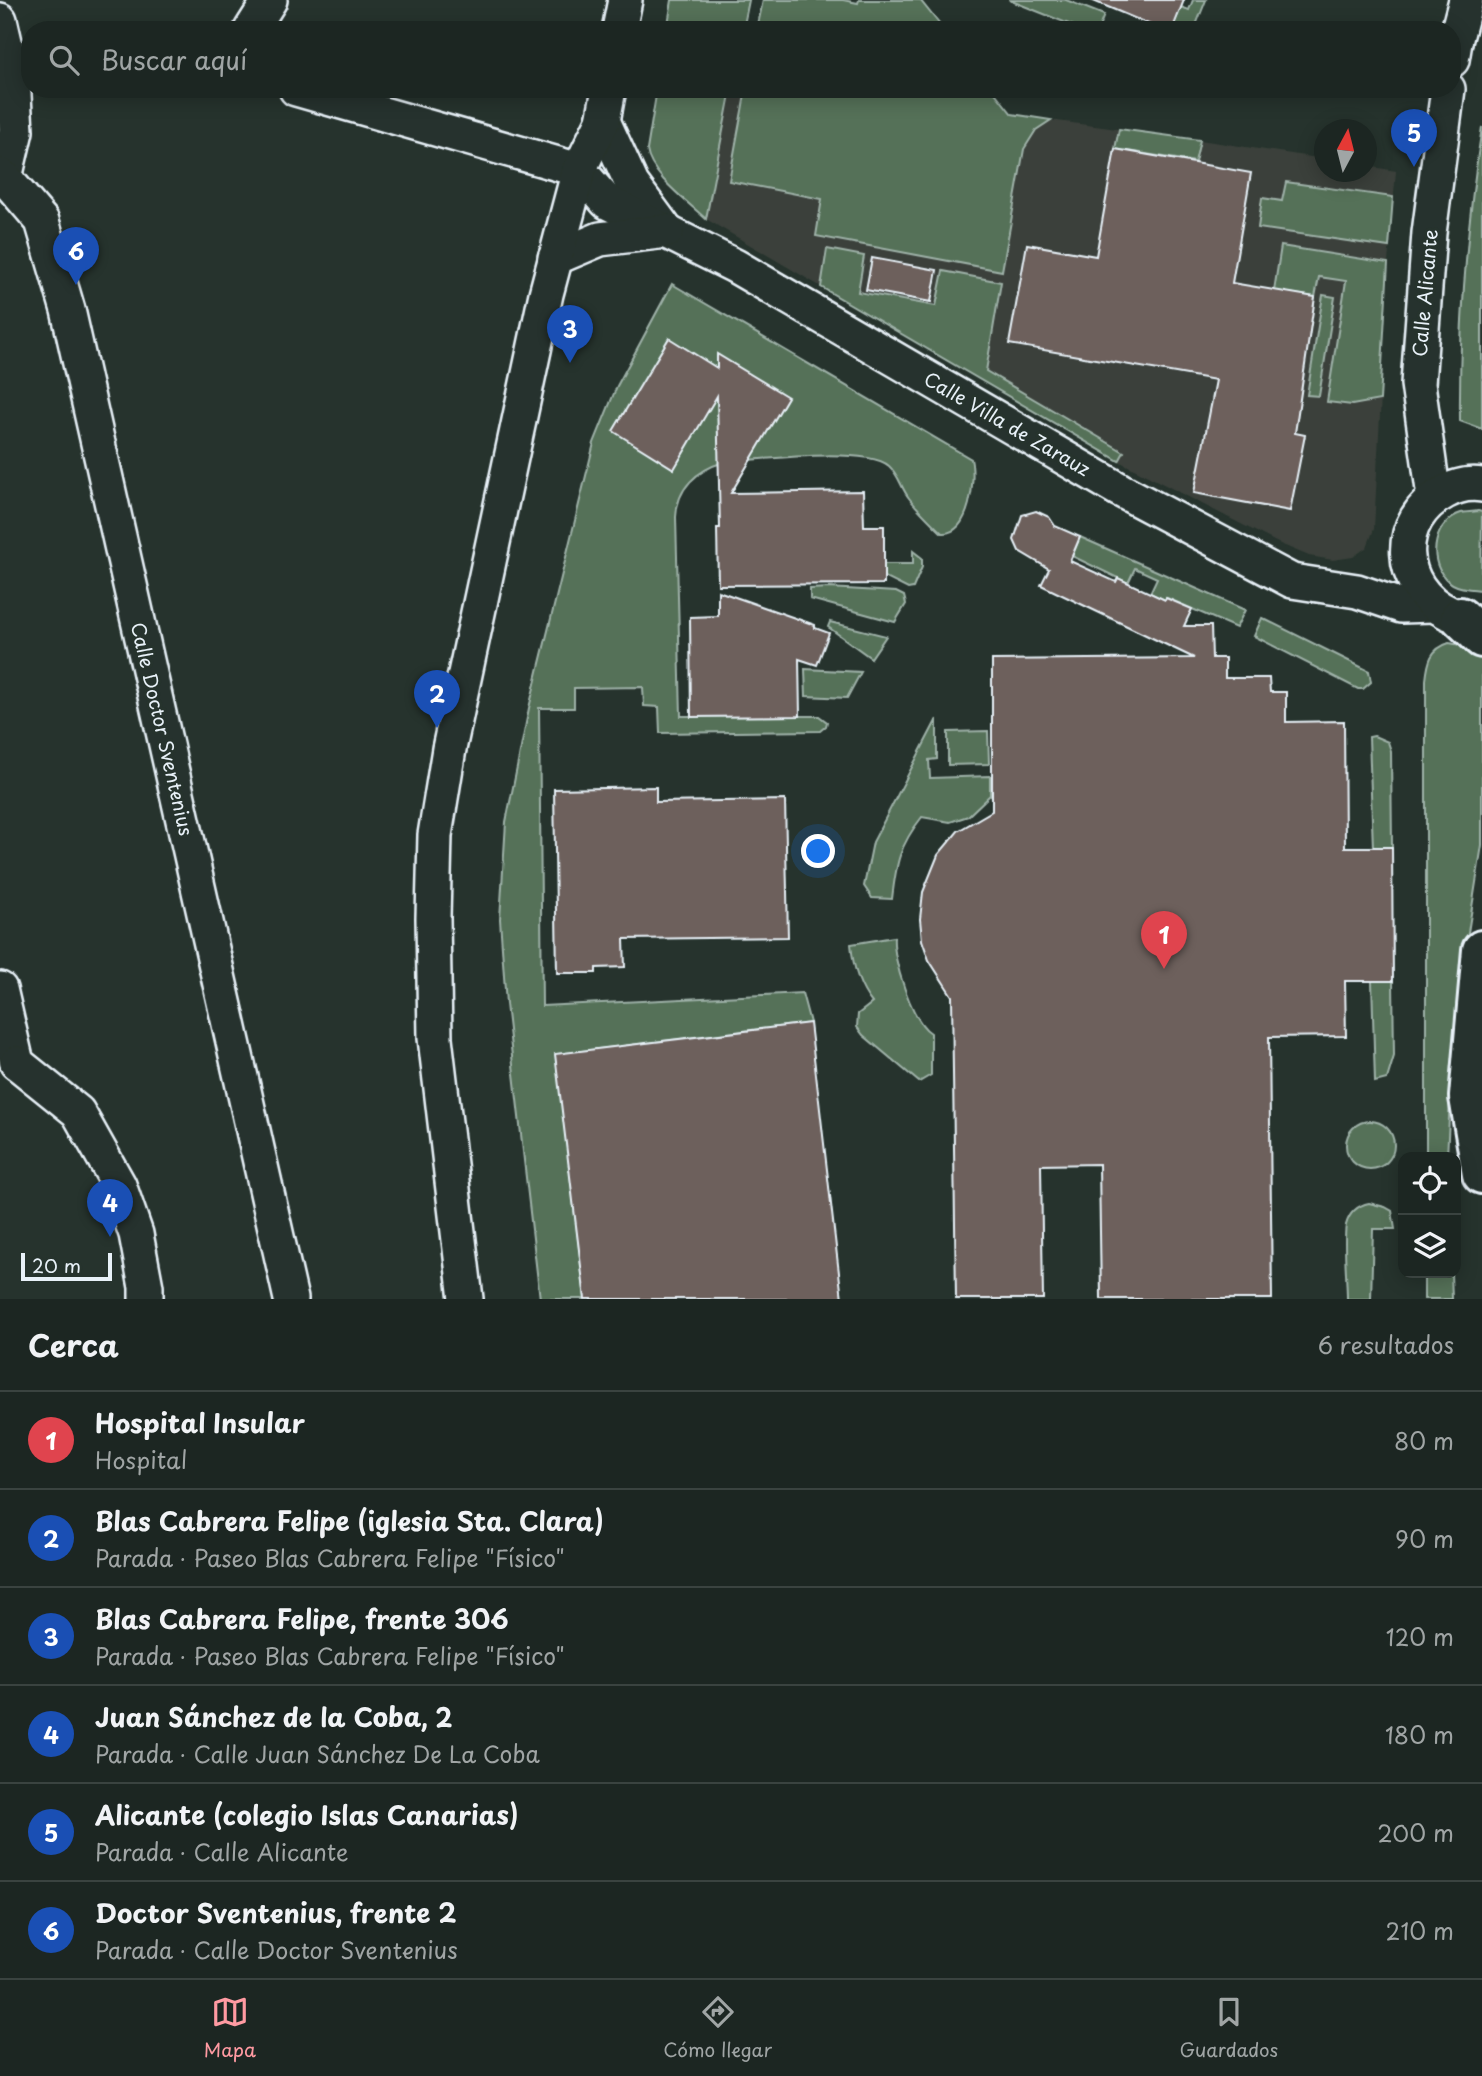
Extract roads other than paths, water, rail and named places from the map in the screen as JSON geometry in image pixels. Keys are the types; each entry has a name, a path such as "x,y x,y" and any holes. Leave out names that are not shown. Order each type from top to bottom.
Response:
{"highway":[{"path":"1482,950 1469,1097 1482,1174"}],"street":[{"path":"257,21 270,0"},
{"path":"621,21 625,0"},
{"path":"1460,21 1466,0"},
{"path":"0,20 13,77 16,131 3,176"},
{"path":"327,98 579,170"},
{"name":"Calle Alicante","path":"1434,498 1418,384 1429,233 1447,98"},
{"path":"466,1299 435,1038 435,835 455,722 543,307 566,209 606,105"},
{"name":"Calle Villa de Zarauz","path":"606,105 632,184 667,231"},
{"name":"Calle Villa de Zarauz","path":"579,170 607,202 734,265 1120,490 1292,580 1357,590 1401,606 1464,620"},
{"name":"Calle Doctor Sventenius","path":"3,176 42,221 68,310 285,1292"},
{"path":"555,258 600,239 667,231"},
{"path":"1357,590 1385,569 1409,536 1418,514 1434,498 1454,487 1482,485"},
{"path":"1409,536 1407,555 1411,574 1420,591 1464,620"},
{"path":"0,989 9,1068 78,1112 119,1185 136,1234 146,1287 145,1299"}],"place":[{"name":"Alicante (colegio Islas Canarias)","path":"1414,167"},
{"name":"Doctor Sventenius, frente 2","path":"76,285"},
{"name":"Blas Cabrera Felipe, frente 306","path":"570,363"},
{"name":"Blas Cabrera Felipe (iglesia Sta. Clara)","path":"437,728"},
{"name":"Hospital Insular","path":"1164,969"},
{"name":"Juan Sánchez de la Coba, 2","path":"110,1237"}]}
